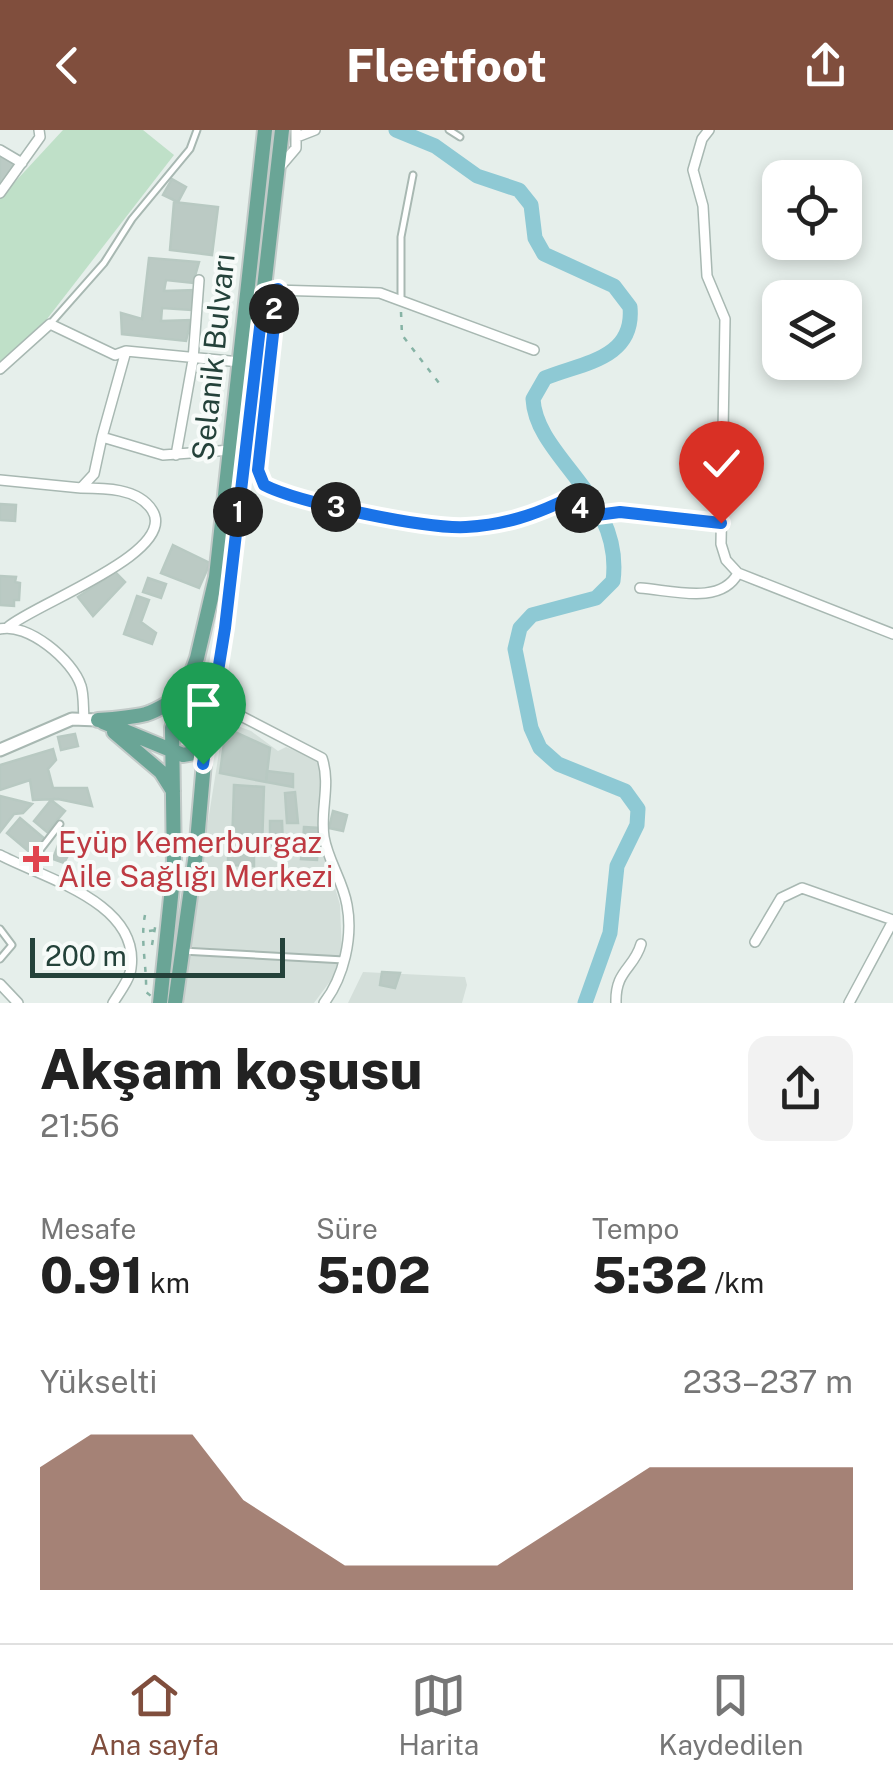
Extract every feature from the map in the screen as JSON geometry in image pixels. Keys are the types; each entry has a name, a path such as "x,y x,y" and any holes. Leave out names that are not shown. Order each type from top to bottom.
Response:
{"main road":[{"name":"Selanik Bulvarı","path":"156,1000 174,868 172,751 182,694 208,620 231,450 265,130"},
{"name":"Selanik Bulvarı","path":"175,1003 205,751 271,291 266,271 282,130"},
{"path":"250,270 266,271"},
{"path":"91,719 140,716 182,694 202,695 212,701"},
{"path":"91,719 172,751 195,756 205,751"},
{"path":"91,719 138,749 173,791 186,775 194,776 201,784"}],"street":[{"path":"0,193 40,137 39,130"},
{"path":"279,168 296,148 297,133 315,130"},
{"path":"709,130 702,139 693,170 703,206 707,276 725,319 726,463 721,523 726,560 738,573 893,634"},
{"path":"0,150 22,163"},
{"path":"176,454 194,360 199,280"},
{"path":"514,521 458,527 320,504 264,485 258,470 271,291 380,293 534,350"},
{"path":"0,369 50,324 115,355 126,352 240,362"},
{"path":"82,488 94,474 126,352"},
{"path":"102,437 176,454 231,450"},
{"path":"0,480 122,492 143,500 154,512 157,527 150,542 116,567 45,602 4,628"},
{"path":"667,517 721,523"},
{"path":"640,588 714,594 733,583 738,573"},
{"path":"0,750 91,719 76,674 52,648 4,628"},
{"path":"212,701 322,758 327,780 324,834 347,905 344,960 324,1003"},
{"path":"0,855 72,889 112,916 127,945 131,971 113,1003"},
{"path":"755,942 781,898 802,888 893,921 849,1003"},
{"path":"616,1003 621,972 638,956 640,944"},
{"path":"0,984 18,1003"}],"lane":[{"path":"50,324 104,263 132,219 190,149 197,130"},
{"path":"449,130 460,136"},
{"path":"401,298 401,237 413,175"},
{"path":"27,868 60,824"},
{"path":"0,929 12,945 0,959"},
{"path":"182,951 344,960"}],"path":[{"path":"401,298 402,335 439,383"},
{"path":"514,521 569,498 589,516 620,512 667,517"},
{"path":"145,916 146,992 156,1000"},
{"path":"152,945 155,930 156,922 150,925 155,930"},
{"path":"144,944 162,946"}],"shaded area":[{"path":"224,721 251,731 278,751 286,747 316,759 322,770 321,839 340,905 342,955 334,976 314,1003 179,1003"},
{"path":"363,972 465,977 467,985 462,1003 348,1003"}],"green space":[{"path":"63,130 143,130 174,155 47,319 0,362 0,198"}],"building":[{"path":"0,155 14,164 0,186"},
{"path":"172,179 186,187 178,202 163,195"},
{"path":"174,202 218,207 212,255 170,250"},
{"path":"149,258 199,262 193,283 166,280 164,291 195,290 191,310 162,308 161,321 191,320 186,341 122,334 121,313 142,319"},
{"path":"0,504 16,505 15,521 0,520"},
{"path":"173,545 210,563 199,588 161,573"},
{"path":"115,572 125,582 93,616 78,597"},
{"path":"0,576 16,577 15,582 20,583 19,600 14,600 14,606 0,605"},
{"path":"148,578 166,584 161,598 143,592"},
{"path":"137,596 149,600 141,622 156,633 152,644 124,634"},
{"path":"226,728 270,748 266,782 220,773"},
{"path":"75,734 78,746 61,750 58,737"},
{"path":"53,749 56,760 48,769 53,788 87,788 92,806 58,799 33,800 30,780 0,790 0,765"},
{"path":"267,771 293,774 293,787 266,782"},
{"path":"234,785 264,787 262,848 232,847"},
{"path":"295,792 298,823 287,823 285,793"},
{"path":"0,796 32,804 23,813 14,814 0,832"},
{"path":"51,800 65,811 47,832 34,821"},
{"path":"333,811 347,815 343,831 329,828"},
{"path":"20,818 46,840 33,855 7,833"},
{"path":"270,821 282,821 283,847 270,847"},
{"path":"304,827 320,828 318,845 303,843"},
{"path":"62,834 76,840 64,863 53,859"},
{"path":"303,843 318,845 317,860 301,859"},
{"path":"228,852 254,853 254,866 228,865"},
{"path":"382,972 400,973 395,988 380,985"}],"waterway":[{"path":"396,130 435,146 477,176 519,190 531,205 535,238 544,254 614,286 630,307 629,325 615,349 545,378 533,399 548,441 606,525 613,551 613,581 596,598 532,615 520,628 515,649 531,728 540,748 558,764 625,791 638,809 637,825 617,866 610,933 585,1003"}],"place":[{"name":"Eyüp Kemerburgaz Aile Sağlığı Merkezi","path":"36,859"}],"route":[{"path":"203,764 225,628 264,293 278,289 258,470 264,485 320,504 458,527 535,516 569,498 589,516 620,512 721,523"}]}
